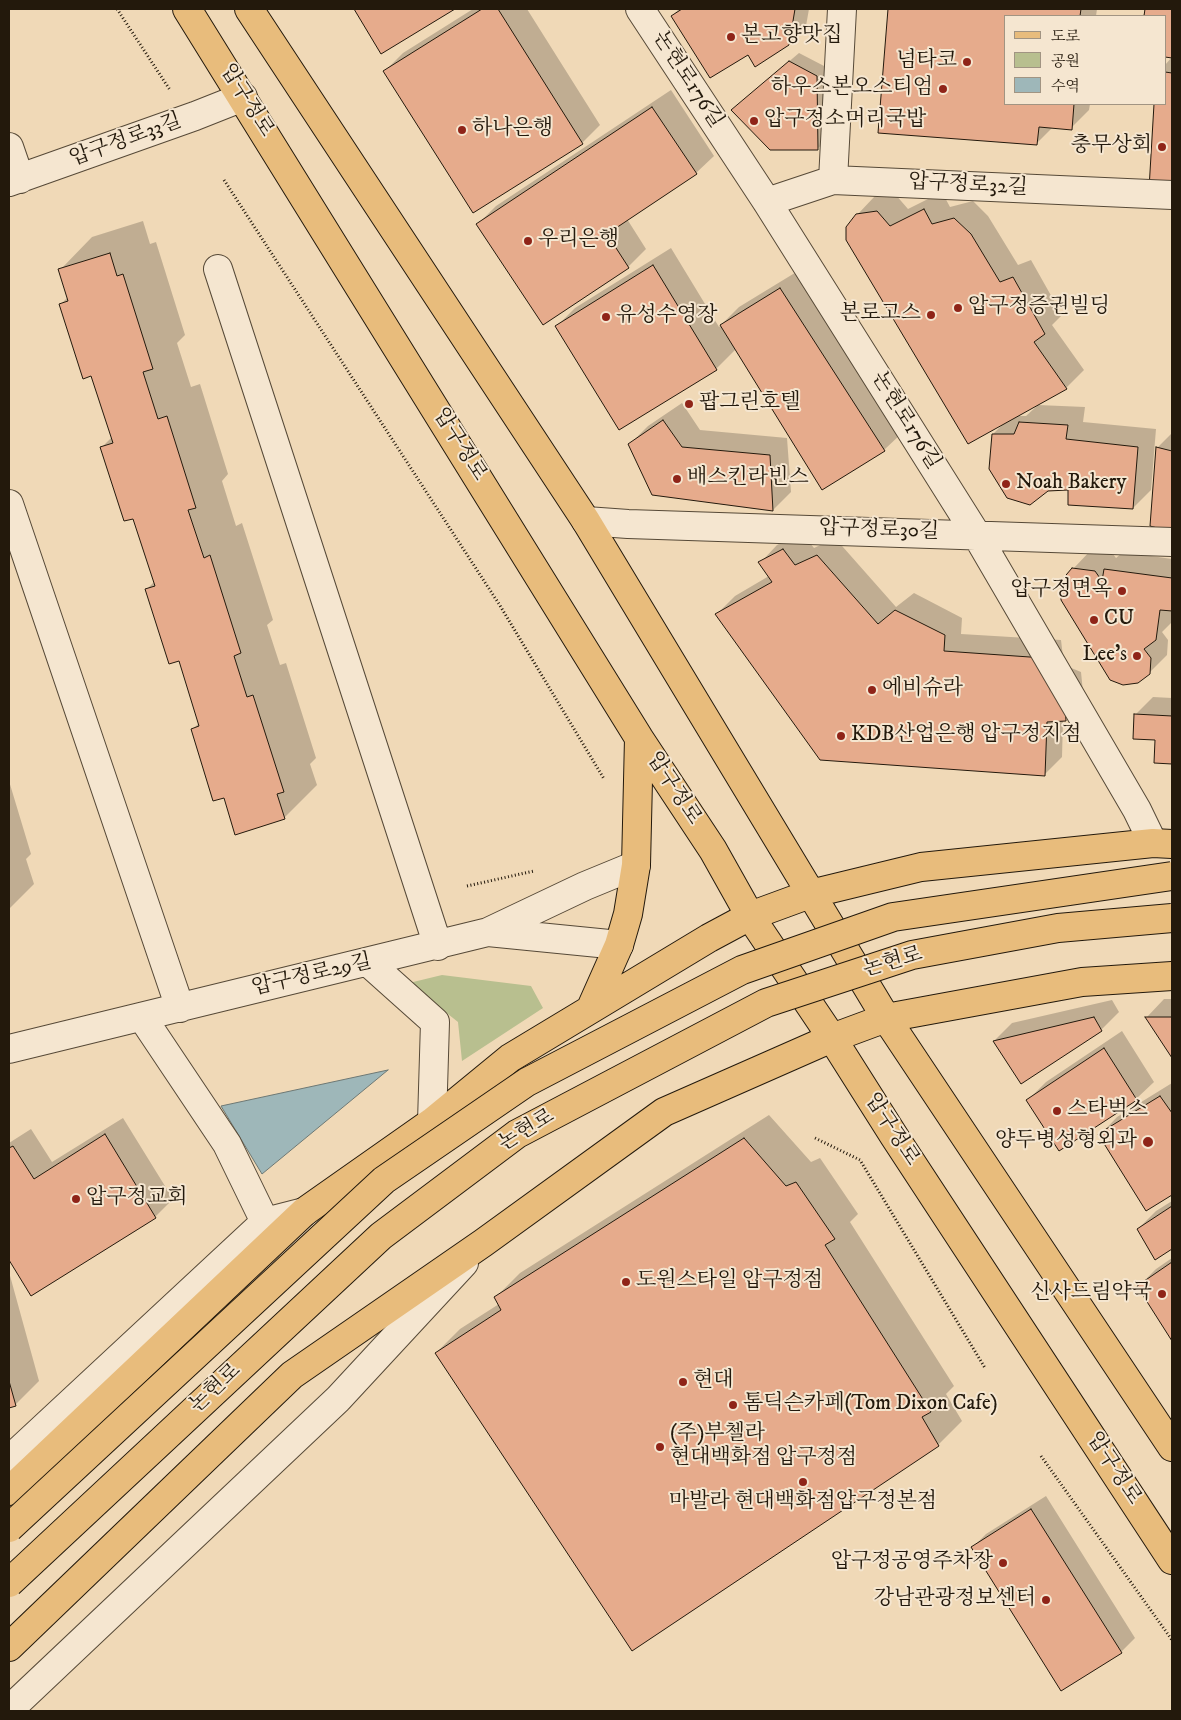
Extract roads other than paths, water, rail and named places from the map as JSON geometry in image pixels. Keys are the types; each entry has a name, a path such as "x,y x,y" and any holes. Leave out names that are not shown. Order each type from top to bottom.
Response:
{"main road":[{"name":"압구정로","path":"188,9 640,738 713,850 750,916 832,1038 894,1136 1172,1560"},
{"path":"248,9 586,521 886,1018 1171,1443"},
{"path":"591,1008 619,945 628,914 636,865 640,738"},
{"path":"9,1491 304,1212 432,1122 510,1058 591,1008 750,916 810,894 921,867 1163,843"},
{"name":"논현로","path":"9,1528 384,1180 527,1082 742,970 893,917 1045,893 1172,876"},
{"name":"논현로","path":"9,1583 382,1236 517,1134 766,1002 912,955 1058,928 1172,918"},
{"path":"9,1647 292,1376 483,1243 664,1112 832,1038 886,1018 1082,982 1172,976"}],"street":[{"name":"논현로176길","path":"640,9 767,202 976,534 1137,810 1163,843"},
{"path":"833,180 842,9"},
{"name":"압구정로33길","path":"14,180 243,97"},
{"path":"9,147 14,180"},
{"name":"압구정로32길","path":"767,202 833,180 1172,195"},
{"path":"218,269 438,946"},
{"path":"9,504 180,1008"},
{"name":"압구정로30길","path":"586,521 1172,542"},
{"path":"488,932 585,886 636,865"},
{"name":"압구정로29길","path":"9,1049 369,963 488,932 619,945"},
{"path":"369,963 435,1022 432,1122"},
{"path":"142,1017 227,1144 265,1222"},
{"path":"9,1460 265,1222 304,1212"},
{"path":"9,1710 338,1399 483,1243"}],"water":[{"path":"388,1070 262,1174 221,1106"}],"place":[{"name":"본고향맛집","path":"731,37"},
{"name":"넘타코","path":"967,62"},
{"name":"하우스본오스티엄","path":"943,89"},
{"name":"압구정소머리국밥","path":"754,121"},
{"name":"하나은행","path":"462,130"},
{"name":"충무상회","path":"1162,147"},
{"name":"우리은행","path":"528,241"},
{"name":"압구정증권빌딩","path":"958,308"},
{"name":"본로고스","path":"931,315"},
{"name":"유성수영장","path":"606,317"},
{"name":"팝그린호텔","path":"689,404"},
{"name":"배스킨라빈스","path":"677,479"},
{"name":"Noah Bakery","path":"1006,484"},
{"name":"압구정면옥","path":"1122,591"},
{"name":"CU","path":"1094,620"},
{"name":"Lee's","path":"1137,656"},
{"name":"에비슈라","path":"872,690"},
{"name":"KDB산업은행 압구정지점","path":"841,736"},
{"name":"스타벅스","path":"1057,1111"},
{"name":"양두병성형외과","path":"1148,1142"},
{"name":"압구정교회","path":"76,1199"},
{"name":"도원스타일 압구정점","path":"626,1282"},
{"name":"신사드림약국","path":"1162,1294"},
{"name":"현대","path":"683,1382"},
{"name":"톰딕슨카페(Tom Dixon Cafe)","path":"733,1405"},
{"name":"(주)부첼라 현대백화점 압구정점","path":"660,1447"},
{"name":"마발라 현대백화점압구정본점","path":"803,1482"},
{"name":"압구정공영주차장","path":"1003,1563"},
{"name":"강남관광정보센터","path":"1046,1600"}]}
